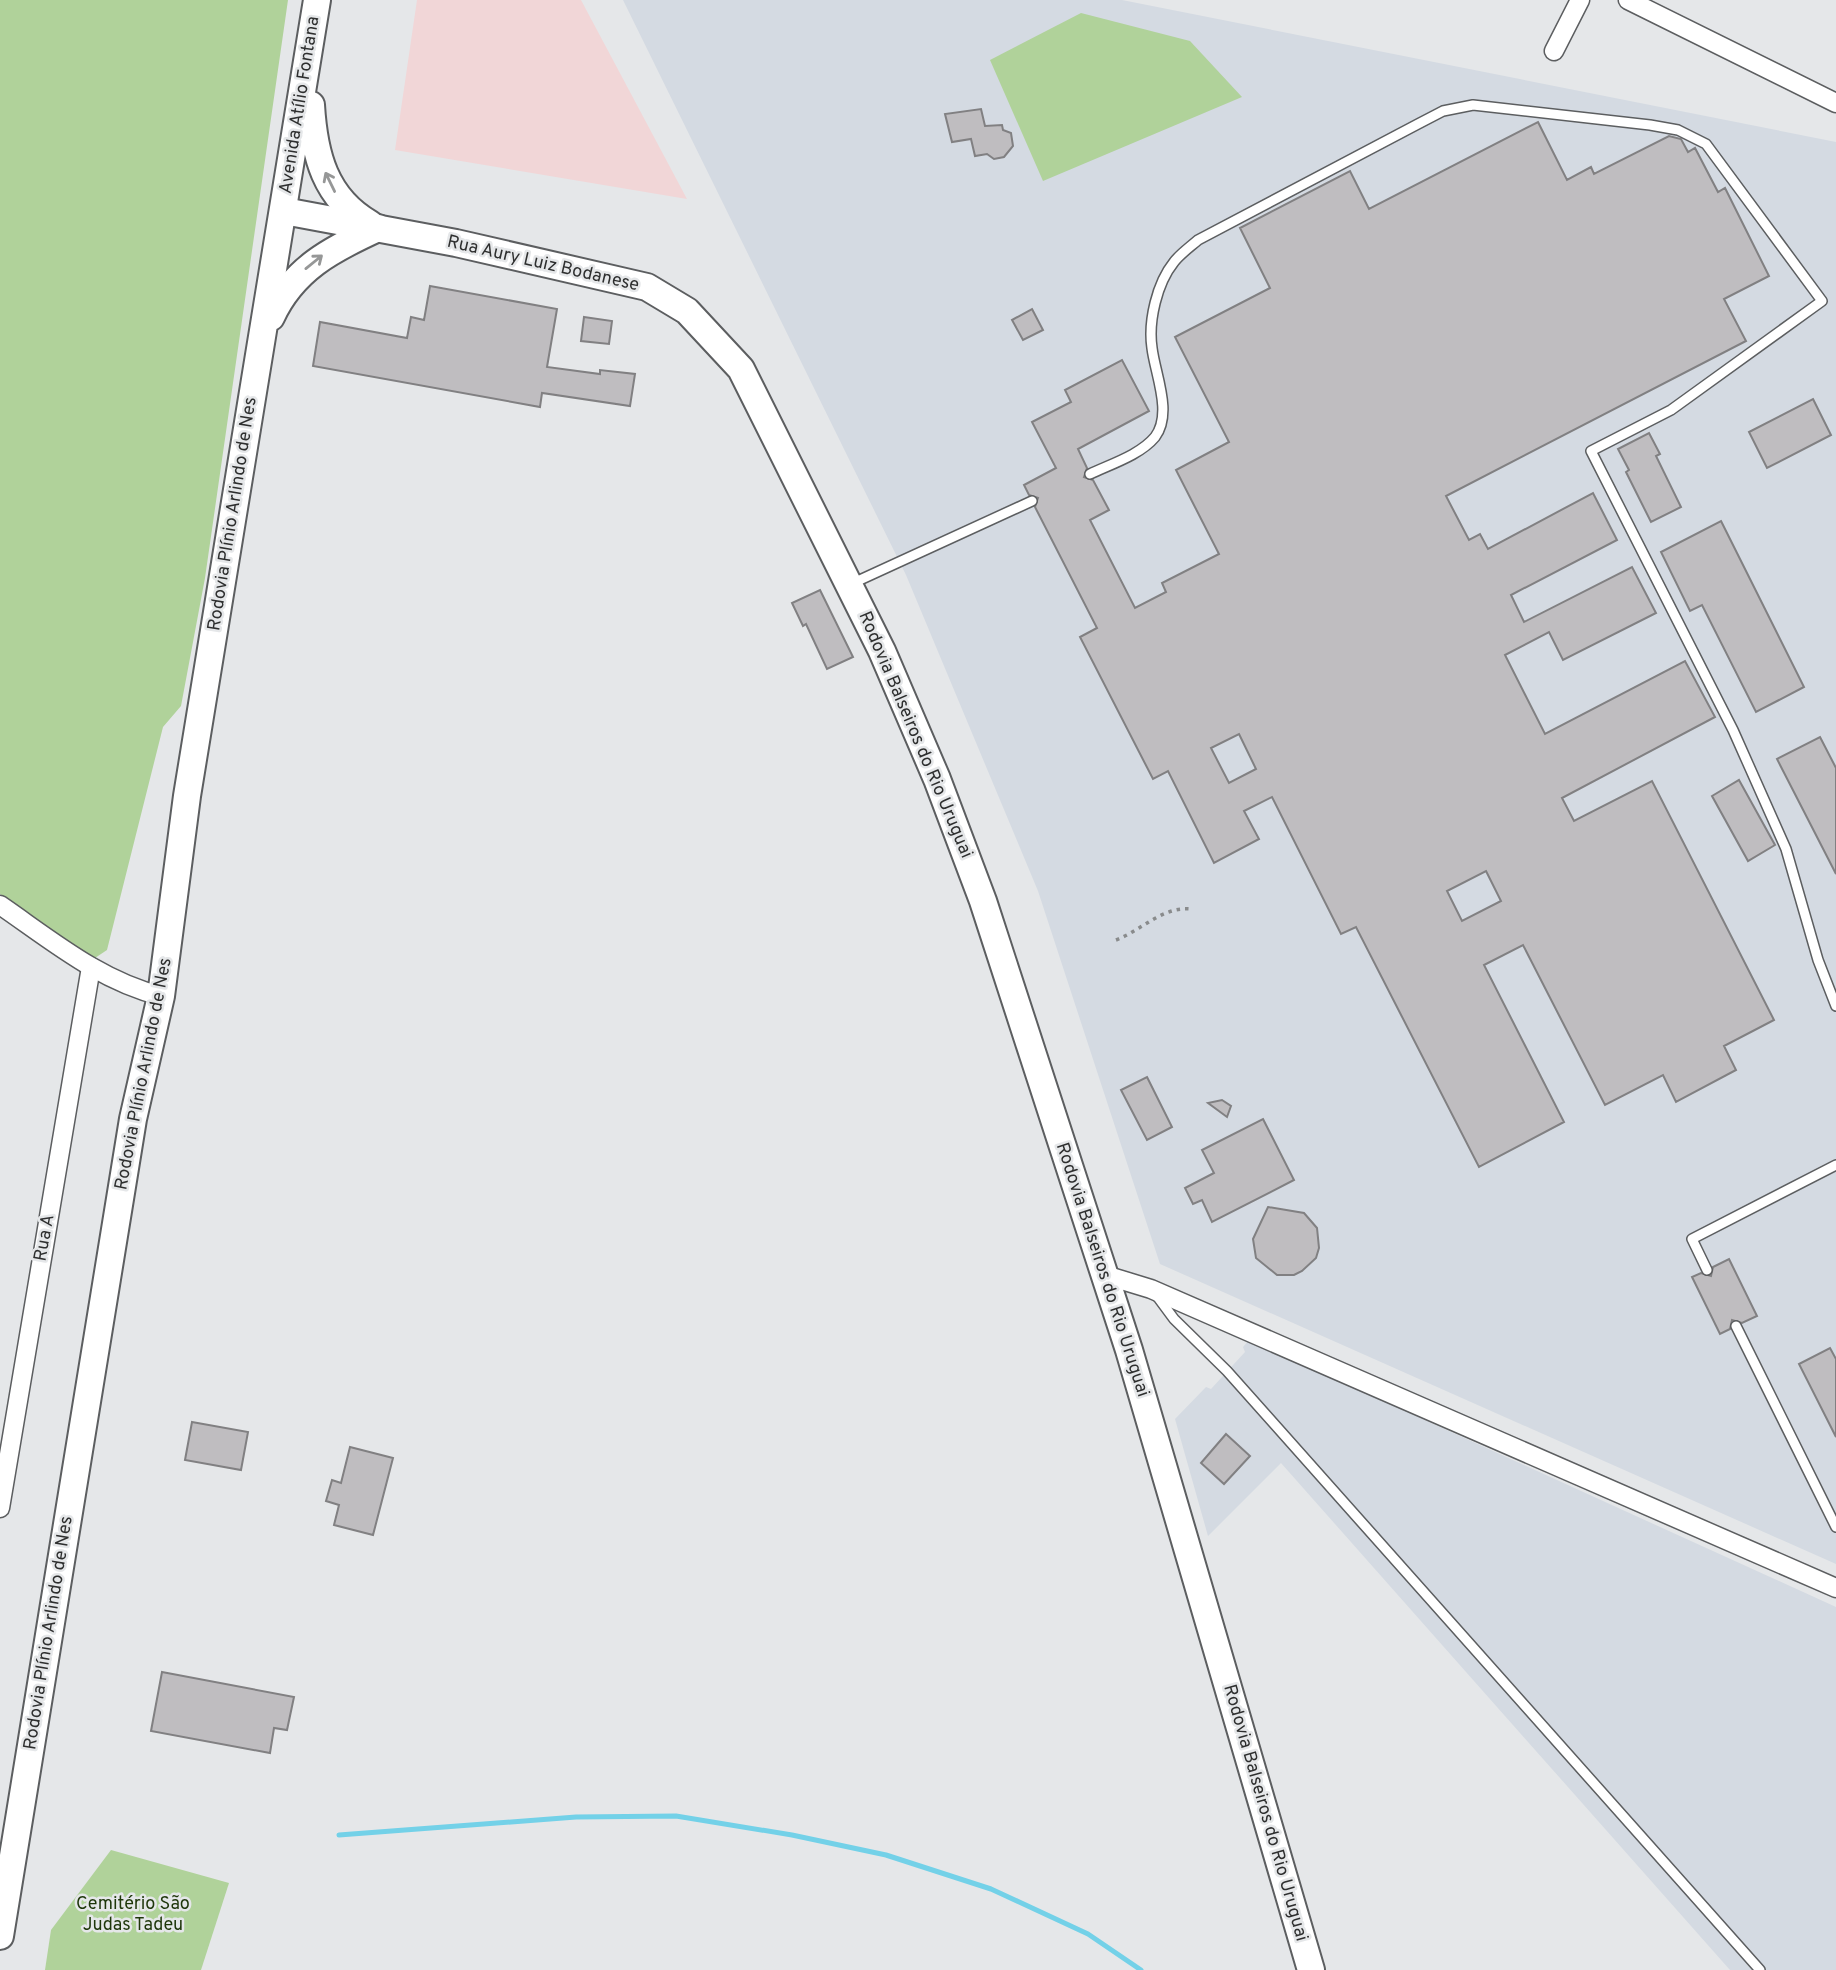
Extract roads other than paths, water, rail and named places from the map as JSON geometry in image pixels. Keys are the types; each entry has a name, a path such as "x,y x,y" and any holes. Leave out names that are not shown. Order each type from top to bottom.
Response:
{"main road":[{"name":"Avenida Atílio Fontana","path":"284,211 317,0"},
{"path":"308,60 313,137 330,186 343,205 378,228"},
{"name":"Rua Aury Luiz Bodanese","path":"284,211 378,228 647,287 687,311 741,369 849,585"},
{"name":"Rodovia Plínio Arlindo de Nes","path":"1,1924 133,1119 161,996 187,796 284,211"},
{"path":"261,337 278,301 310,265 331,250 378,228"},
{"name":"Rodovia Balseiros do Rio Uruguai","path":"849,585 882,650 984,901 1105,1275 1311,1970"}],"street":[{"path":"1555,51 1580,0"},
{"path":"1628,0 1836,103"},
{"path":"0,905 91,967 133,989 161,996"},
{"name":"Rua A","path":"0,1508 5,1446 91,967"},
{"path":"1105,1275 1151,1289 1836,1588"}],"lane":[{"path":"1090,474 1135,452 1154,439 1161,427 1162,400 1151,345 1154,306 1174,262 1198,240 1443,111 1473,105 1650,125 1678,130 1706,144 1822,301 1671,410 1591,451 1733,730 1786,849 1818,960 1836,1006"},
{"path":"849,585 1032,501"},
{"path":"1707,1270 1692,1239 1836,1165"},
{"path":"1151,1289 1174,1318 1227,1371 1760,1970"},
{"path":"1736,1326 1836,1527"}],"waterway":[{"path":"339,1835 576,1817 676,1816 792,1835 886,1855 991,1889 1088,1934 1141,1970"}],"park label":[{"name":"Cemitério São Judas Tadeu","path":"133,1914"}]}
